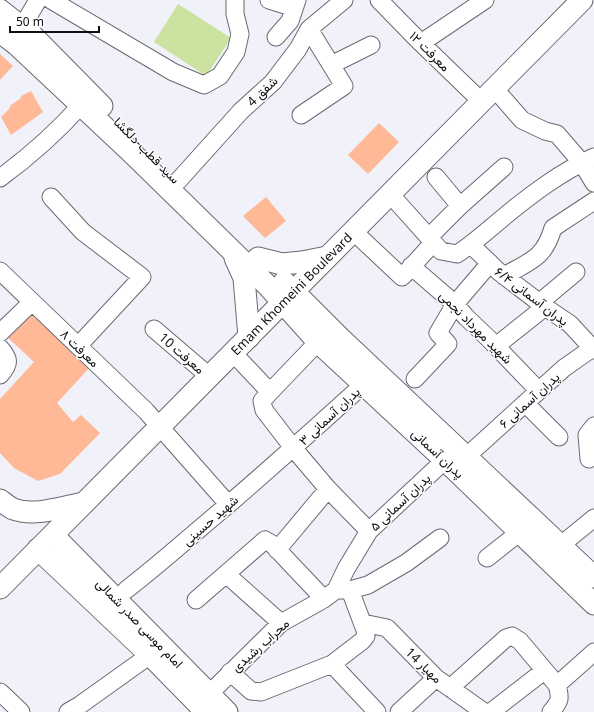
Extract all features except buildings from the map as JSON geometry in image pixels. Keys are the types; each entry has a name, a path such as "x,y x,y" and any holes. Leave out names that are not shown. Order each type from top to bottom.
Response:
{"main road":[{"name":"Emam Khomeini Boulevard","path":"0,588 582,0"},
{"name":"سید قطب-دلگشا","path":"0,10 22,27 232,252 268,286 288,297"},
{"name":"سید قطب-دلگشا","path":"0,32 18,45 81,105 178,181 258,258 288,297"},
{"path":"232,252 244,278 249,337"},
{"path":"258,258 282,264 327,257"},
{"name":"پدران آسمانی","path":"288,297 318,342 445,460 594,604"},
{"name":"پدران آسمانی","path":"288,297 340,338 594,577"},
{"path":"0,500 12,509 24,511 39,511 84,503"},
{"name":"امام موسی صدر شمالی","path":"53,535 207,703"},
{"name":"امام موسی صدر شمالی","path":"38,549 150,655 207,703 227,712"}],"street":[{"path":"22,27 38,0"},
{"path":"50,0 173,72 204,85 220,76 236,52 240,34 234,14 235,0"},
{"path":"269,0 296,4 290,21 276,37"},
{"name":"شفق 4","path":"178,181 241,111 273,82 298,49 309,29 344,0"},
{"name":"معرفت ۱۲","path":"379,0 421,43 488,95 522,120 545,131 557,134 588,160 594,183"},
{"path":"421,43 485,0"},
{"path":"301,115 344,86 309,29"},
{"path":"331,65 371,45"},
{"path":"0,178 27,158 57,131 81,105"},
{"path":"390,194 441,251 457,254 471,245 540,188 574,166 588,160"},
{"path":"408,276 431,240 460,206 504,167"},
{"path":"436,177 460,206"},
{"path":"51,197 83,232 142,277 78,346"},
{"path":"504,276 539,256 549,242 553,228 594,201"},
{"name":"شهید مهرداد نجمی","path":"353,231 408,276 455,304 539,391"},
{"name":"پدران آسمانی ۶/۴","path":"471,245 504,276 570,324 593,348"},
{"path":"414,379 448,344 438,333 455,304 490,264"},
{"name":"معرفت ۸","path":"0,271 160,426 228,504"},
{"path":"496,346 576,272"},
{"path":"0,333 32,302"},
{"name":"معرفت 10","path":"154,329 209,376"},
{"path":"318,342 262,401 264,410 294,449 328,489 368,531"},
{"path":"0,348 6,355 8,366 0,375"},
{"name":"پدران آسمانی ۶","path":"467,456 564,368 593,348"},
{"path":"233,353 270,392"},
{"name":"پدران آسمانی ۳","path":"294,449 364,384"},
{"path":"525,403 558,437"},
{"path":"589,459 587,435 594,426"},
{"name":"شهید حسینی","path":"126,590 166,559 228,504 294,449"},
{"name":"پدران آسمانی ۵","path":"337,593 346,570 368,531 445,460"},
{"path":"277,550 328,489"},
{"path":"560,545 594,518"},
{"path":"488,558 520,532"},
{"name":"محراب رشیدی","path":"207,703 230,672 281,623 337,593 368,585 406,563 440,538"},
{"path":"196,600 265,540 337,593 363,623 366,636 362,641 332,664 261,692 251,691 230,672"},
{"path":"226,574 281,623"},
{"name":"مهیار 14","path":"363,623 387,628 436,678 484,712"},
{"path":"450,688 506,638 512,636 520,641 544,671 558,685 560,694 559,701 551,712"},
{"path":"558,685 594,652"},
{"path":"68,712 150,655"},
{"path":"332,664 377,712"},
{"path":"491,712 544,671"},
{"path":"399,712 436,678"},
{"path":"0,692 21,712"}],"green space":[{"path":"178,4 231,38 206,76 154,42"}]}
